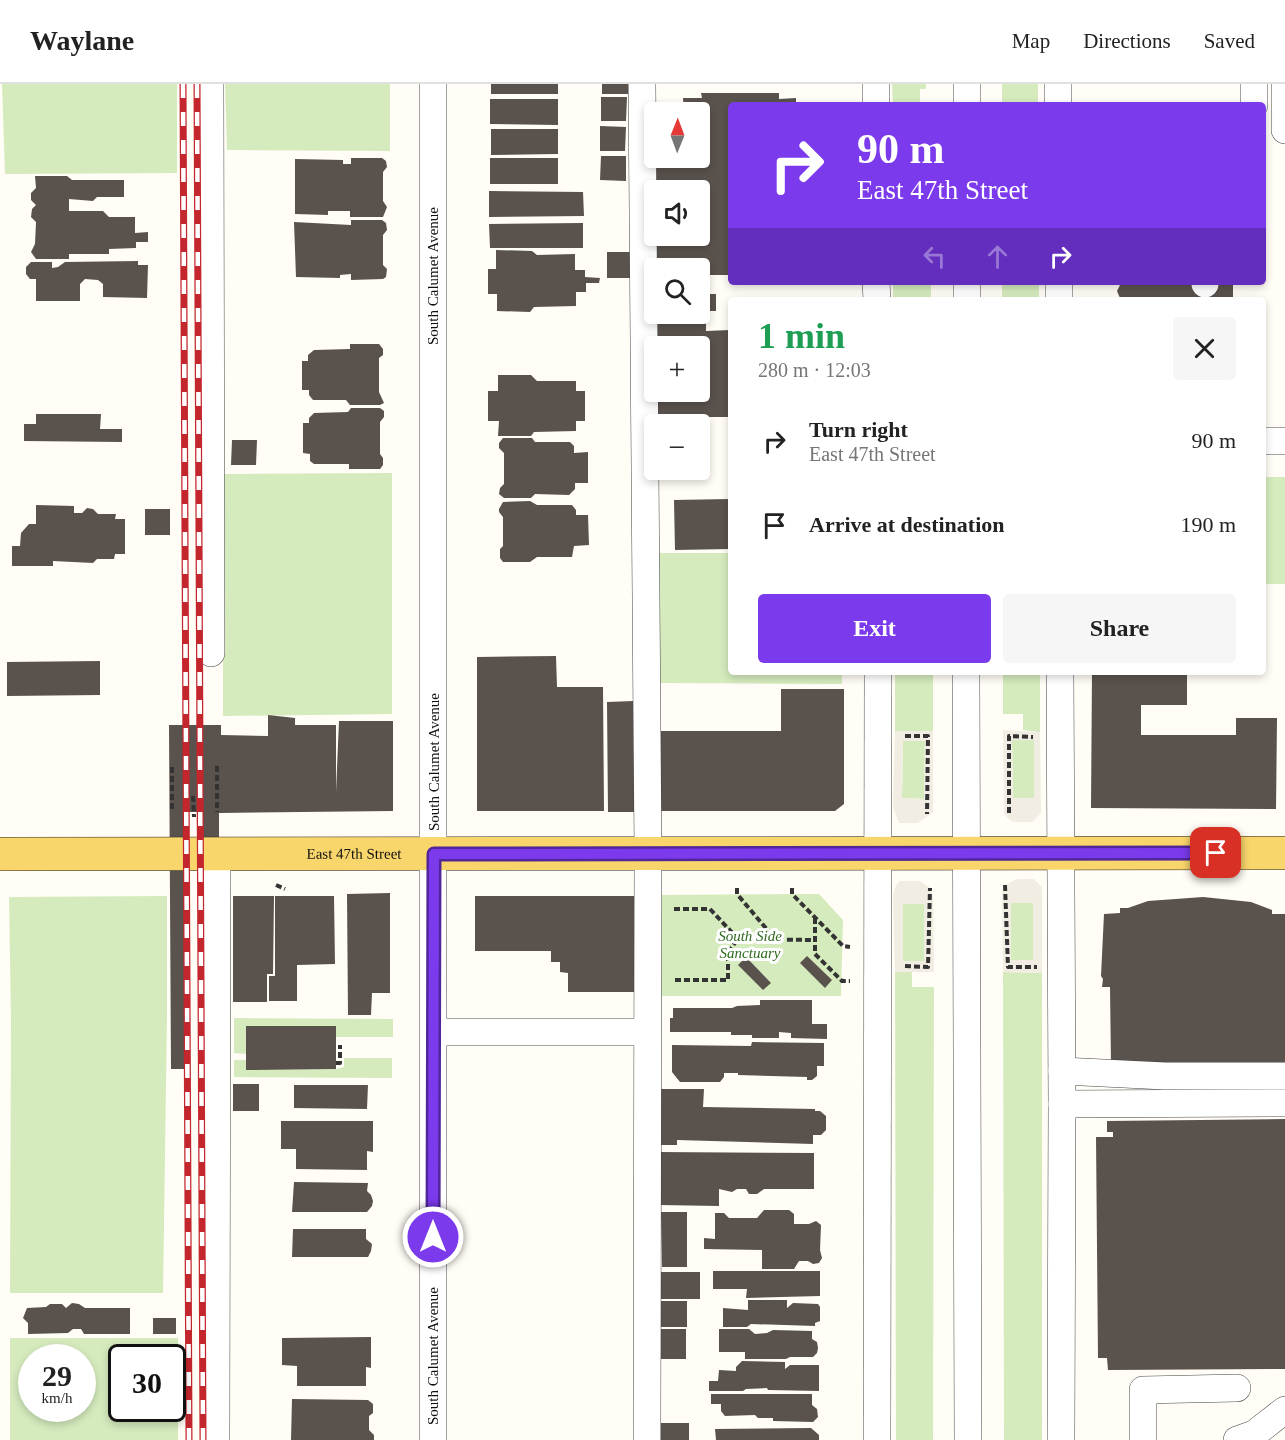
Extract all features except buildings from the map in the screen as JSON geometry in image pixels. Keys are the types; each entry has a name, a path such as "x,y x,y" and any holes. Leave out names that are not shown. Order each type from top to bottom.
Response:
{"main road":[{"name":"East 47th Street","path":"0,855 1285,853"}],"street":[{"path":"210,84 212,653"},
{"name":"South Calumet Avenue","path":"433,84 433,1440"},
{"path":"642,84 648,854 647,1440"},
{"path":"876,84 876,102"},
{"path":"967,84 967,102"},
{"path":"1058,84 1058,102"},
{"path":"1254,84 1254,102"},
{"path":"1284,84 1285,130"},
{"path":"1266,441 1285,441"},
{"path":"877,1440 878,675"},
{"path":"966,675 968,1440"},
{"path":"1060,675 1062,1104 1060,1440"},
{"path":"216,1440 218,854"},
{"path":"434,1032 647,1032"},
{"path":"1062,1071 1165,1076 1285,1076"},
{"path":"1062,1104 1285,1103"},
{"path":"1143,1440 1143,1390 1237,1388"},
{"path":"1237,1440 1254,1434 1285,1410"}],"path":[{"path":"899,736 928,736 927,814"},
{"path":"1009,813 1009,736 1037,736"},
{"path":"172,766 172,811"},
{"path":"217,766 217,812"},
{"path":"193,796 194,817"},
{"path":"276,885 285,889"},
{"path":"1005,885 1008,967 1037,967 1037,956"},
{"path":"737,888 737,894 775,939"},
{"path":"792,888 792,894 843,946 855,947"},
{"path":"899,966 928,967 930,888"},
{"path":"668,909 710,909 738,939 814,940"},
{"path":"815,918 815,954 842,981 854,981"},
{"path":"672,980 728,980 728,952 738,939"},
{"path":"336,1063 340,1064 340,1045"}],"green space":[{"path":"2,84 177,84 177,173 5,174"},
{"path":"225,84 390,84 390,151 227,150"},
{"path":"892,84 926,84 926,89 920,89 920,102 893,102"},
{"path":"1002,84 1038,84 1038,102 1002,102"},
{"path":"893,285 931,285 931,297 893,297"},
{"path":"1002,285 1039,285 1039,297 1002,297"},
{"path":"392,473 392,714 223,716 223,474"},
{"path":"1266,477 1285,477 1285,584 1266,584"},
{"path":"658,553 728,553 728,675 842,675 842,684 660,683"},
{"path":"895,675 933,675 933,731 895,731"},
{"path":"1003,675 1040,675 1040,732 1023,730 1023,714 1003,714"},
{"path":"1012,740 1034,740 1034,798 1013,798"},
{"path":"903,741 925,741 924,799 902,798"},
{"name":"South Side Sanctuary","path":"819,894 843,920 841,996 658,996 656,895"},
{"path":"167,896 163,1293 10,1293 9,897"},
{"path":"1011,902 1033,902 1033,960 1011,960"},
{"path":"903,904 924,904 924,962 903,962"},
{"path":"895,972 912,972 912,987 934,987 933,1440 896,1440"},
{"path":"1003,972 1042,973 1042,1440 1004,1440"},
{"path":"234,1018 393,1019 393,1037 336,1037 336,1026 246,1026 246,1054 234,1053"},
{"path":"344,1058 392,1058 392,1078 234,1077 234,1060 246,1060 246,1070 336,1069 344,1067"},
{"path":"10,1338 178,1338 178,1344 108,1344 108,1422 178,1422 178,1440 10,1440"}],"shaded area":[{"path":"1003,730 1040,732 1041,813 1032,822 1015,822 1004,814","holes":["1012,740 1034,740 1034,798 1013,798"]},
{"path":"895,731 933,731 933,812 918,823 899,823 893,807","holes":["903,741 925,741 924,799 902,798"]},
{"path":"1017,879 1034,879 1042,887 1042,973 1003,972 1002,892 1005,885","holes":["1011,903 1033,903 1033,960 1011,960"]},
{"path":"900,881 920,881 930,888 933,897 934,972 895,972 893,896 896,885","holes":["903,904 924,904 924,961 903,961"]}],"railway":[{"path":"183,84 189,1440"},
{"path":"197,84 203,1440"}],"route":[{"path":"433,1237 434,854 1216,853"}]}
